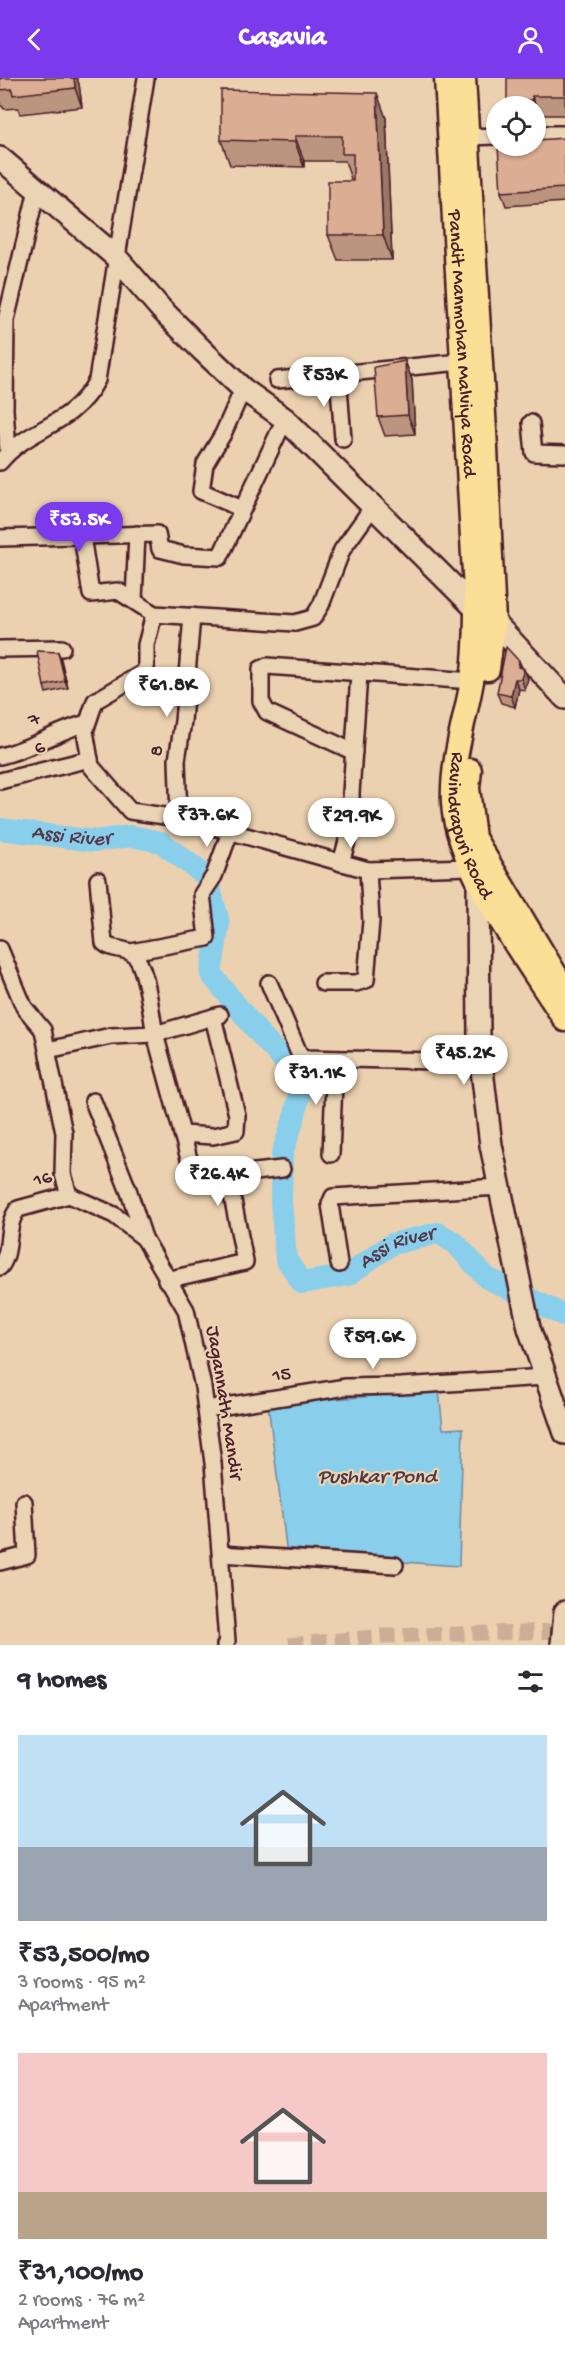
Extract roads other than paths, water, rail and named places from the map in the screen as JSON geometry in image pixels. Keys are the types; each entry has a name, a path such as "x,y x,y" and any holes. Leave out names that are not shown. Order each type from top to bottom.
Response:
{"main road":[{"name":"Pandit Manmohan Malviya Road","path":"446,78 461,362 485,615"},
{"path":"464,78 485,615"},
{"name":"Ravindrapuri Road","path":"485,615 476,648 454,771 453,802 461,848 565,1020"},
{"name":"Ravindrapuri Road","path":"485,615 468,788 474,838 565,990"}],"street":[{"path":"4,457 72,412 93,387 102,362 116,255 146,78"},
{"path":"546,134 565,134"},
{"path":"468,137 486,136"},
{"path":"0,158 116,255 161,309 243,389 285,419 485,615 565,698"},
{"path":"4,457 2,410 6,320 38,190"},
{"path":"277,380 461,362"},
{"path":"338,374 343,439"},
{"path":"242,509 201,491 205,464 223,434 243,389"},
{"path":"0,538 157,534 160,549 184,555 220,557 285,419"},
{"path":"531,423 534,453 565,454"},
{"path":"82,536 92,594 118,591 154,614 294,623 314,618 342,550 374,505"},
{"path":"134,600 137,534"},
{"path":"154,614 146,645 146,671 95,701 85,731 91,766 130,811 179,819 368,870 475,874 481,1062 491,1145 529,1328 565,1433"},
{"name":"8","path":"179,819 177,760 183,721 192,616"},
{"path":"0,649 62,648"},
{"path":"354,752 267,712 261,701 261,669 267,666 308,667 359,674 471,681"},
{"path":"341,863 352,822 359,674"},
{"name":"7","path":"0,756 38,744 66,729 87,723"},
{"name":"6","path":"0,781 90,759"},
{"path":"98,880 104,943 108,947 131,952 207,938 202,894 214,876 230,832"},
{"path":"322,983 356,983 366,980 371,921 368,870"},
{"path":"0,949 24,1007 43,1030 64,1133 63,1174 69,1195"},
{"path":"131,952 139,962 155,1034 182,1134 197,1179 282,1169"},
{"path":"269,983 301,1058 481,1062"},
{"path":"48,1050 111,1036 155,1034 216,1016 237,1115 236,1131 213,1136 182,1134"},
{"path":"331,1154 335,1059"},
{"path":"93,1101 129,1192 144,1238"},
{"path":"166,1280 245,1262 228,1175"},
{"path":"339,1264 330,1204 333,1197 500,1187"},
{"name":"Jagannath Mandir","path":"69,1195 114,1215 144,1238 166,1280 186,1310 206,1409 221,1554 227,1641 225,1645"},
{"name":"16","path":"0,1267 4,1260 8,1229 18,1209 69,1195"},
{"name":"15","path":"206,1409 346,1387 545,1377"},
{"path":"0,1562 27,1555 24,1502"},
{"path":"221,1554 395,1565"},
{"path":"562,1645 565,1612"}],"water":[{"name":"Pushkar Pond","path":"439,1391 443,1429 463,1428 459,1566 287,1554 268,1404"}],"waterway":[{"name":"Assi River","path":"0,829 95,841 131,836 161,842 207,877 219,923 211,974 262,1037 302,1080 295,1115 282,1154 281,1201 286,1259 302,1283 348,1275 392,1244 438,1233 455,1243 487,1278 565,1316"}],"tunnel":[{"path":"289,1645 384,1636 563,1631"}]}
